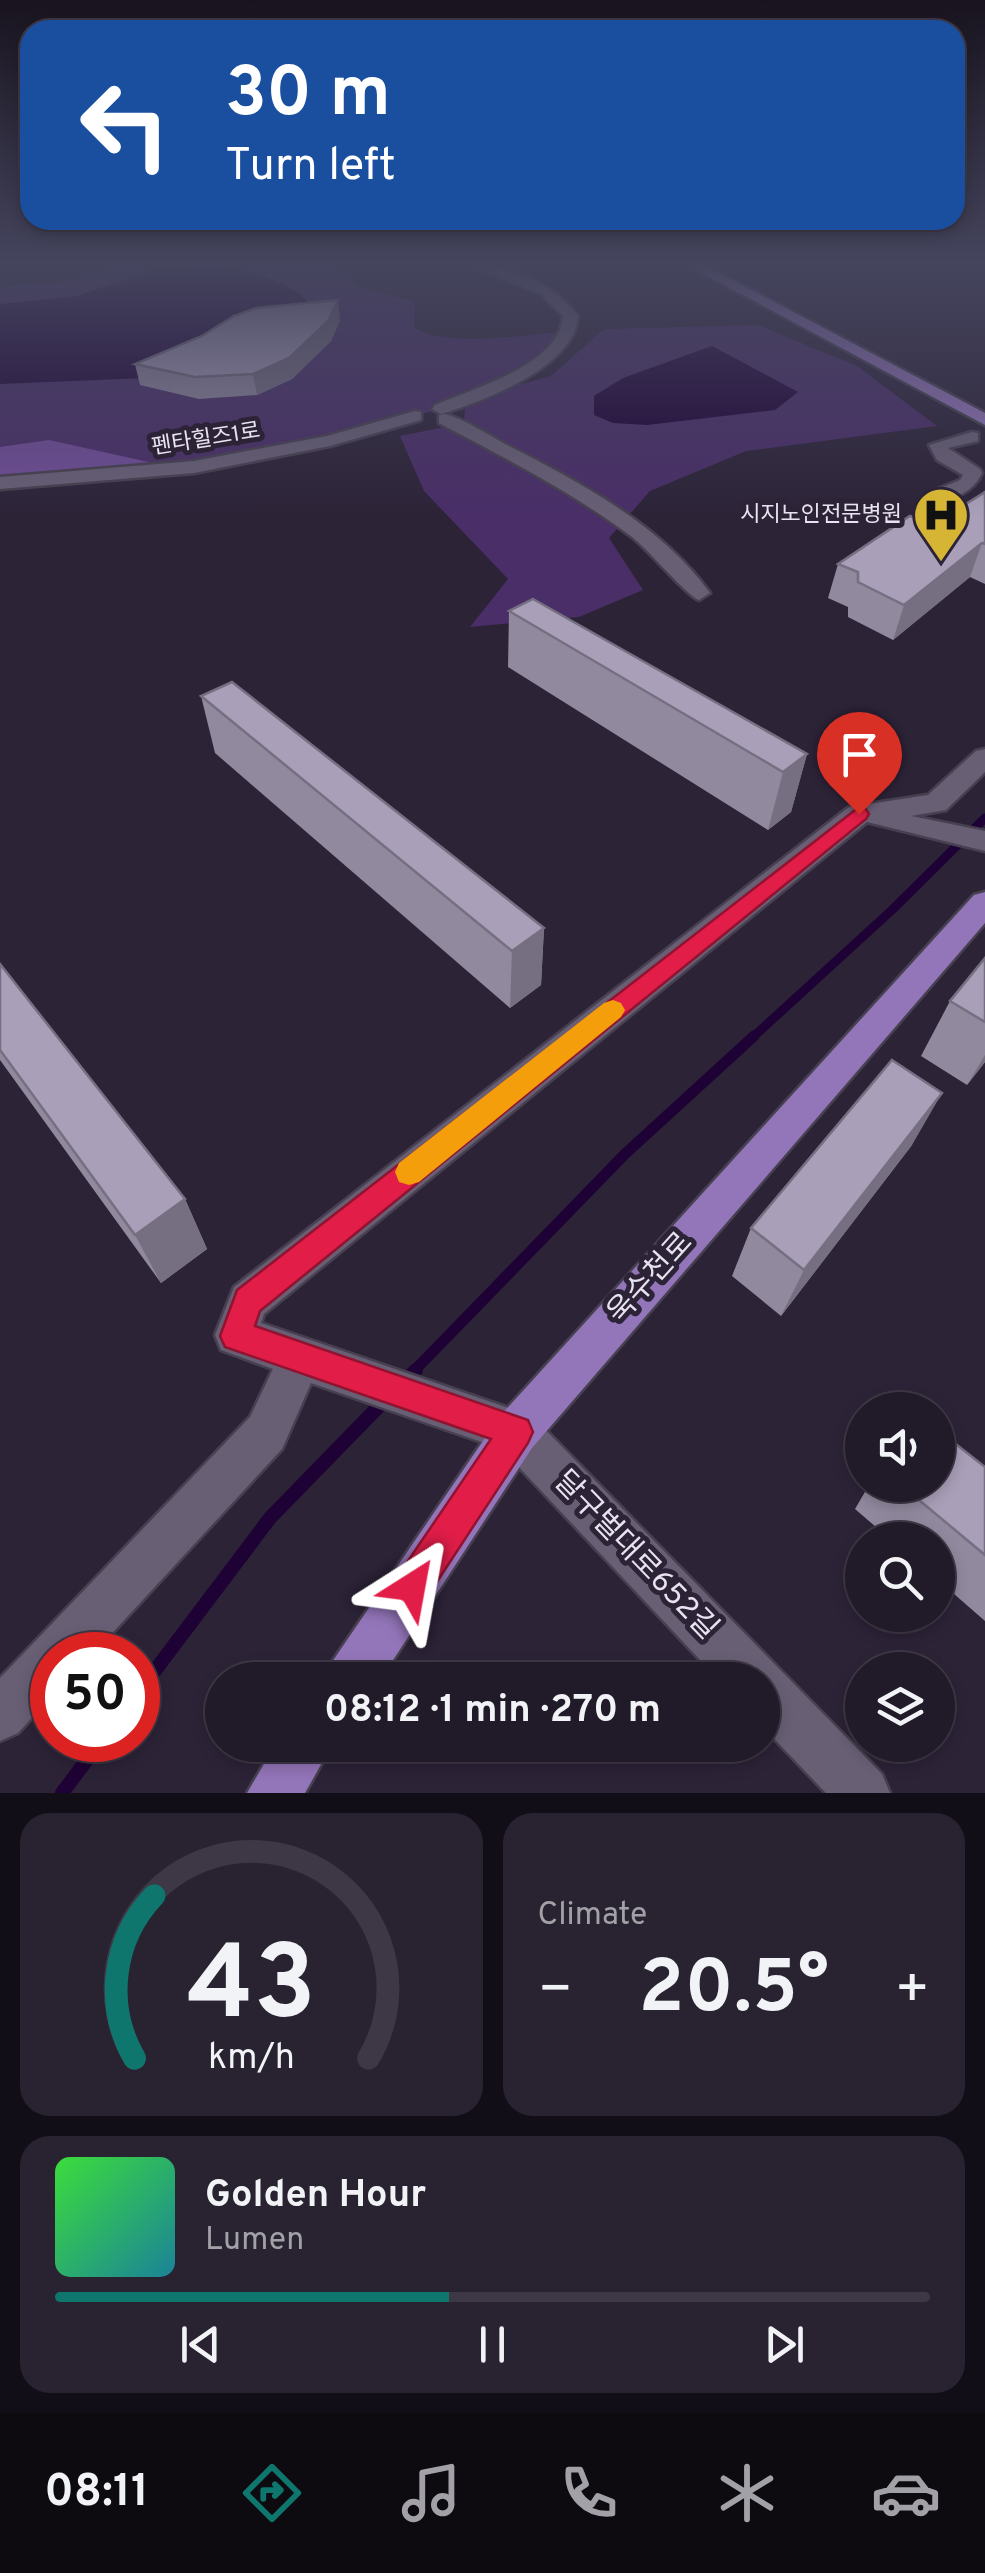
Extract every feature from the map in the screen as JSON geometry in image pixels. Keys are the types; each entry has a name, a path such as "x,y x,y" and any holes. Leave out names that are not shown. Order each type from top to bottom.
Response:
{"main road":[{"path":"851,349 985,420"},
{"name":"욱수천로","path":"362,1662 516,1432 985,903"},
{"path":"274,1793 295,1762"}],"street":[{"path":"443,414 538,367 561,349"},
{"name":"펜타힐즈1로","path":"0,483 194,467 330,442 415,416 421,410 443,414"},
{"path":"443,414 562,483 642,536 685,572 699,593"},
{"path":"979,436 962,448 985,464"},
{"path":"940,495 968,484 973,473 943,456 938,444 979,436"},
{"path":"516,1432 236,1336 248,1301 859,814 936,803 985,757"},
{"path":"859,814 985,841"},
{"path":"79,1632 266,1433 300,1358"},
{"name":"달구벌대로652길","path":"516,1432 737,1662"},
{"path":"0,1715 30,1684"},
{"path":"780,1707 863,1793"}],"shaded area":[{"path":"0,349 561,349 441,409 266,454 0,476"},
{"path":"0,349 221,349 145,378 0,384"},
{"path":"582,349 815,349 857,366 937,426 746,451 650,491 609,538 643,590 579,617 470,627 508,579 424,491 400,436 464,423 465,407 474,397 551,376"},
{"path":"705,349 717,349 798,392 775,410 647,425 613,423 594,415 594,396 623,378"},
{"path":"49,440 153,463 0,476 0,447"}],"building":[{"path":"172,349 299,349 289,358 253,374 195,377 135,364"},
{"path":"985,492 985,544 904,605 858,582 858,572 838,564 910,516 934,524"},
{"path":"533,599 807,754 783,772 509,611"},
{"path":"232,682 544,928 512,951 201,696"},
{"path":"985,958 985,1022 950,1001"},
{"path":"0,964 185,1199 135,1235 0,1050"},
{"path":"892,1060 942,1093 804,1270 751,1228"},
{"path":"955,1443 985,1467 985,1555 955,1530 955,1522 945,1522 921,1502 955,1502"}],"waterway":[{"path":"752,1038 892,910 985,818"},
{"path":"413,1372 625,1154 754,1036"},
{"path":"406,1380 416,1370"},
{"path":"160,1664 270,1518 384,1401"},
{"path":"62,1793 85,1762"}],"slow traffic":[{"path":"409,1172 613,1010"}],"place":[{"name":"시지노인전문병원","path":"941,564"}],"route":[{"path":"412,1587 516,1432 236,1336 248,1301 859,814"}]}
